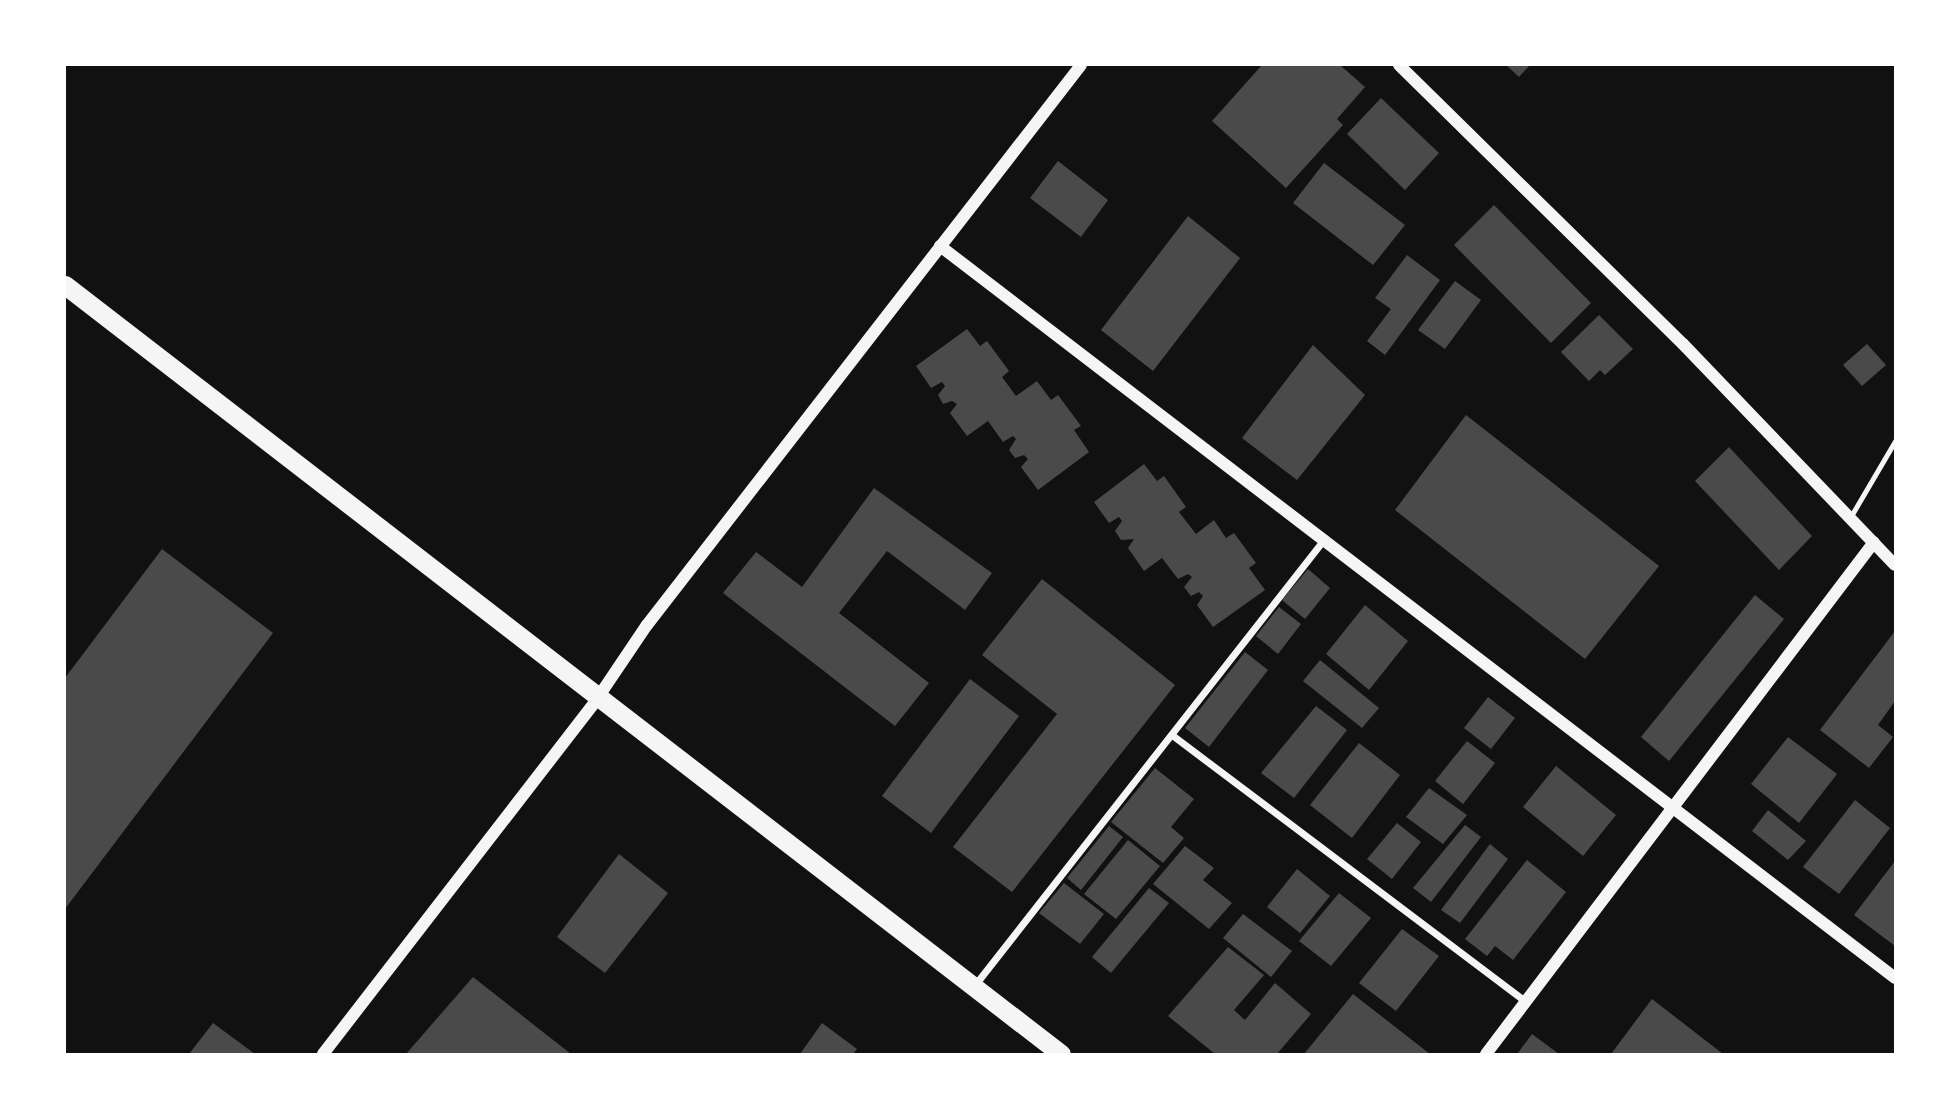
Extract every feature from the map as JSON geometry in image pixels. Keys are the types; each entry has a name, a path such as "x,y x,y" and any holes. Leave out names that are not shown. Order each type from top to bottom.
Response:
{"highway":[{"path":"65,285 597,699 1061,1054"}],"street":[{"path":"323,1054 597,699 647,625 1081,65"},
{"path":"1399,65 1596,256 1895,565"},
{"path":"940,246 1325,538 1895,978"},
{"path":"973,986 1325,538"},
{"path":"1486,1054 1874,542"},
{"path":"1172,735 1526,1002"}],"lane":[{"path":"1850,517 1895,441"}],"building":[{"path":"1262,65 1340,65 1365,87 1337,119 1343,125 1286,188 1212,121"},
{"path":"1506,65 1530,65 1519,77"},
{"path":"1381,98 1439,153 1405,190 1347,134"},
{"path":"1058,161 1108,200 1081,237 1030,198"},
{"path":"1324,163 1405,225 1373,265 1293,203"},
{"path":"1494,205 1591,303 1551,343 1454,245"},
{"path":"1188,216 1240,258 1153,371 1101,330"},
{"path":"1407,255 1440,280 1385,355 1367,341 1391,309 1375,298"},
{"path":"1455,281 1481,300 1445,349 1418,330"},
{"path":"1599,315 1633,349 1605,375 1600,370 1589,381 1561,352"},
{"path":"967,329 980,346 987,341 1009,371 1002,377 1016,396 1037,381 1051,400 1058,395 1081,426 1074,430 1089,452 1038,490 1021,467 1028,459 1024,455 1015,458 1009,450 1016,439 1013,436 1003,442 988,421 967,436 950,413 957,404 952,401 943,404 938,395 945,386 942,382 931,388 916,366"},
{"path":"1867,344 1886,365 1862,386 1843,365"},
{"path":"1313,345 1365,395 1297,480 1242,438"},
{"path":"1466,415 1659,566 1585,659 1395,510"},
{"path":"1729,447 1812,536 1779,570 1695,481"},
{"path":"1144,464 1157,481 1164,476 1186,507 1179,512 1196,534 1214,520 1226,538 1234,533 1256,563 1249,568 1265,590 1213,627 1197,605 1203,596 1199,592 1191,596 1184,587 1192,577 1188,574 1178,579 1162,558 1144,571 1128,548 1134,539 1121,540 1115,531 1122,521 1119,517 1109,523 1094,502"},
{"path":"874,488 992,573 965,610 887,551 839,613 929,683 895,726 723,593 756,552 802,587"},
{"path":"162,549 273,633 65,909 65,678"},
{"path":"1308,569 1330,588 1305,619 1282,600"},
{"path":"1042,579 1175,685 1012,892 953,847 1057,714 982,655"},
{"path":"1755,595 1784,619 1669,761 1641,737"},
{"path":"1365,605 1408,641 1369,690 1326,654"},
{"path":"1279,607 1301,624 1278,654 1256,636"},
{"path":"1895,631 1895,701 1878,725 1893,737 1869,768 1820,730"},
{"path":"1245,652 1268,670 1209,747 1185,728"},
{"path":"1320,660 1379,708 1362,728 1303,681"},
{"path":"970,679 1019,716 931,833 882,796"},
{"path":"1488,697 1515,718 1491,749 1464,728"},
{"path":"1316,706 1347,730 1294,798 1261,773"},
{"path":"1788,737 1837,774 1799,823 1751,784"},
{"path":"1467,741 1495,763 1463,804 1435,781"},
{"path":"1359,743 1400,775 1352,838 1310,805"},
{"path":"1556,766 1616,815 1583,856 1523,807"},
{"path":"1155,768 1194,799 1171,827 1184,838 1163,863 1111,822"},
{"path":"1429,788 1467,815 1443,844 1406,817"},
{"path":"1855,800 1890,828 1839,894 1803,867"},
{"path":"1768,810 1806,841 1788,860 1752,831"},
{"path":"1397,823 1421,842 1392,879 1367,859"},
{"path":"1465,825 1481,837 1431,902 1413,888"},
{"path":"1109,826 1123,837 1081,890 1067,878"},
{"path":"1128,840 1160,866 1116,919 1084,894"},
{"path":"1490,844 1508,859 1460,923 1441,910"},
{"path":"1185,846 1214,868 1203,880 1232,903 1209,929 1153,884"},
{"path":"619,854 668,893 605,973 557,937"},
{"path":"1527,860 1566,892 1513,960 1495,946 1487,956 1465,939"},
{"path":"1895,861 1895,946 1854,915"},
{"path":"1297,869 1330,896 1300,933 1267,907"},
{"path":"1064,883 1104,914 1080,944 1039,913"},
{"path":"1149,888 1169,903 1111,973 1092,957"},
{"path":"1339,893 1371,918 1331,966 1299,941"},
{"path":"1243,914 1292,951 1271,977 1223,938"},
{"path":"1402,929 1439,956 1396,1011 1359,983"},
{"path":"1228,947 1264,975 1234,1010 1245,1020 1275,983 1311,1014 1277,1054 1215,1054 1168,1016"},
{"path":"473,977 571,1054 406,1054"},
{"path":"1353,994 1430,1054 1304,1054"},
{"path":"1652,999 1723,1054 1611,1054"},
{"path":"213,1023 255,1054 189,1054"},
{"path":"822,1023 857,1049 853,1054 800,1054"},
{"path":"1532,1034 1559,1054 1517,1054"}]}
